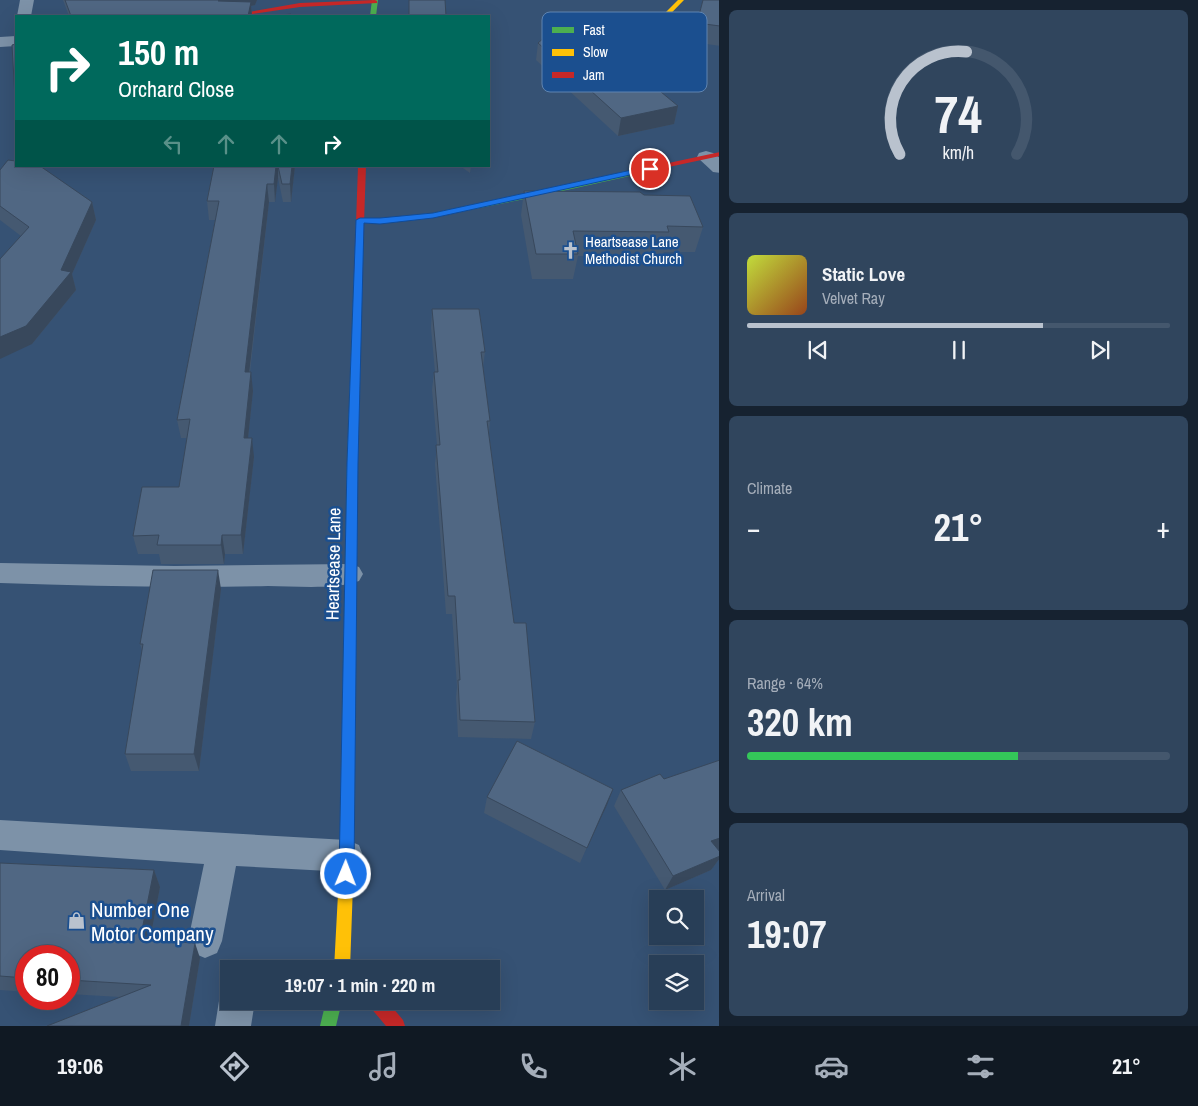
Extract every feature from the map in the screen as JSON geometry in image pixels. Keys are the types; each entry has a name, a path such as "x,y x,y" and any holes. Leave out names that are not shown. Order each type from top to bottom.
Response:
{"main road":[{"path":"670,12 681,0"},
{"path":"234,15 297,3 375,1 374,15"},
{"path":"360,220 380,221 433,215 715,160"},
{"name":"Heartsease Lane","path":"345,960 350,574 362,167"},
{"path":"328,1026 332,1010"},
{"path":"384,1010 397,1026"}],"street":[{"path":"24,15 26,0"},
{"path":"0,42 15,41"}],"lane":[{"path":"0,573 135,577 277,577 350,574"},
{"path":"0,835 346,856"},
{"path":"206,941 223,849"},
{"path":"233,1026 236,1010"}],"building":[{"path":"65,0 219,0 251,2 248,15 71,15"},
{"path":"409,0 445,0 446,15 409,15"},
{"path":"703,0 719,0 719,26 707,24 707,12 700,12"},
{"path":"15,44 15,98 12,45"},
{"path":"592,92 661,92 678,106 621,118"},
{"path":"8,160 15,161 15,167 41,167 92,202 61,270 71,272 26,326 0,337 0,259 29,227 0,206 0,170"},
{"path":"214,167 276,167 274,184 267,184 245,372 251,372 244,438 252,438 241,535 222,535 221,545 157,545 159,535 133,536 142,487 179,487 190,419 177,420 219,201 207,201"},
{"path":"278,167 292,167 290,184 282,184"},
{"path":"524,191 640,192 644,195 690,196 703,227 667,226 669,232 573,231 578,254 536,254"},
{"path":"432,309 479,309 485,352 481,352 490,421 487,421 514,623 526,623 535,722 460,720 458,680 460,680 455,596 448,596 436,445 440,445 434,372 438,372"},
{"path":"153,570 218,570 194,754 125,754 143,644 140,644"},
{"path":"517,741 613,789 587,848 487,797"},
{"path":"719,760 719,838 711,841 719,851 719,856 673,876 621,790 660,774 664,779"},
{"name":"Number One Motor Company","path":"0,863 154,870 140,940 195,943 181,1026 47,1026 151,985 80,981 80,945 15,945 15,977 0,976"}],"traffic: fast":[{"path":"373,15 375,0"},
{"path":"360,220 380,221 433,215 631,173"},
{"path":"349,681 352,463 358,281"},
{"path":"328,1026 332,1010"}],"traffic: slow":[{"path":"669,12 681,0"},
{"path":"342,960 347,856 349,681"}],"traffic: jam":[{"path":"235,15 300,5 375,2"},
{"path":"631,173 719,154"},
{"path":"358,281 362,167"},
{"path":"384,1010 397,1026"}],"place":[{"name":"Heartsease Lane Methodist Church","path":"571,250"},
{"name":"Number One Motor Company","path":"77,921"}],"route":[{"path":"346,874 352,463 360,220 380,221 433,215 650,169"}]}
